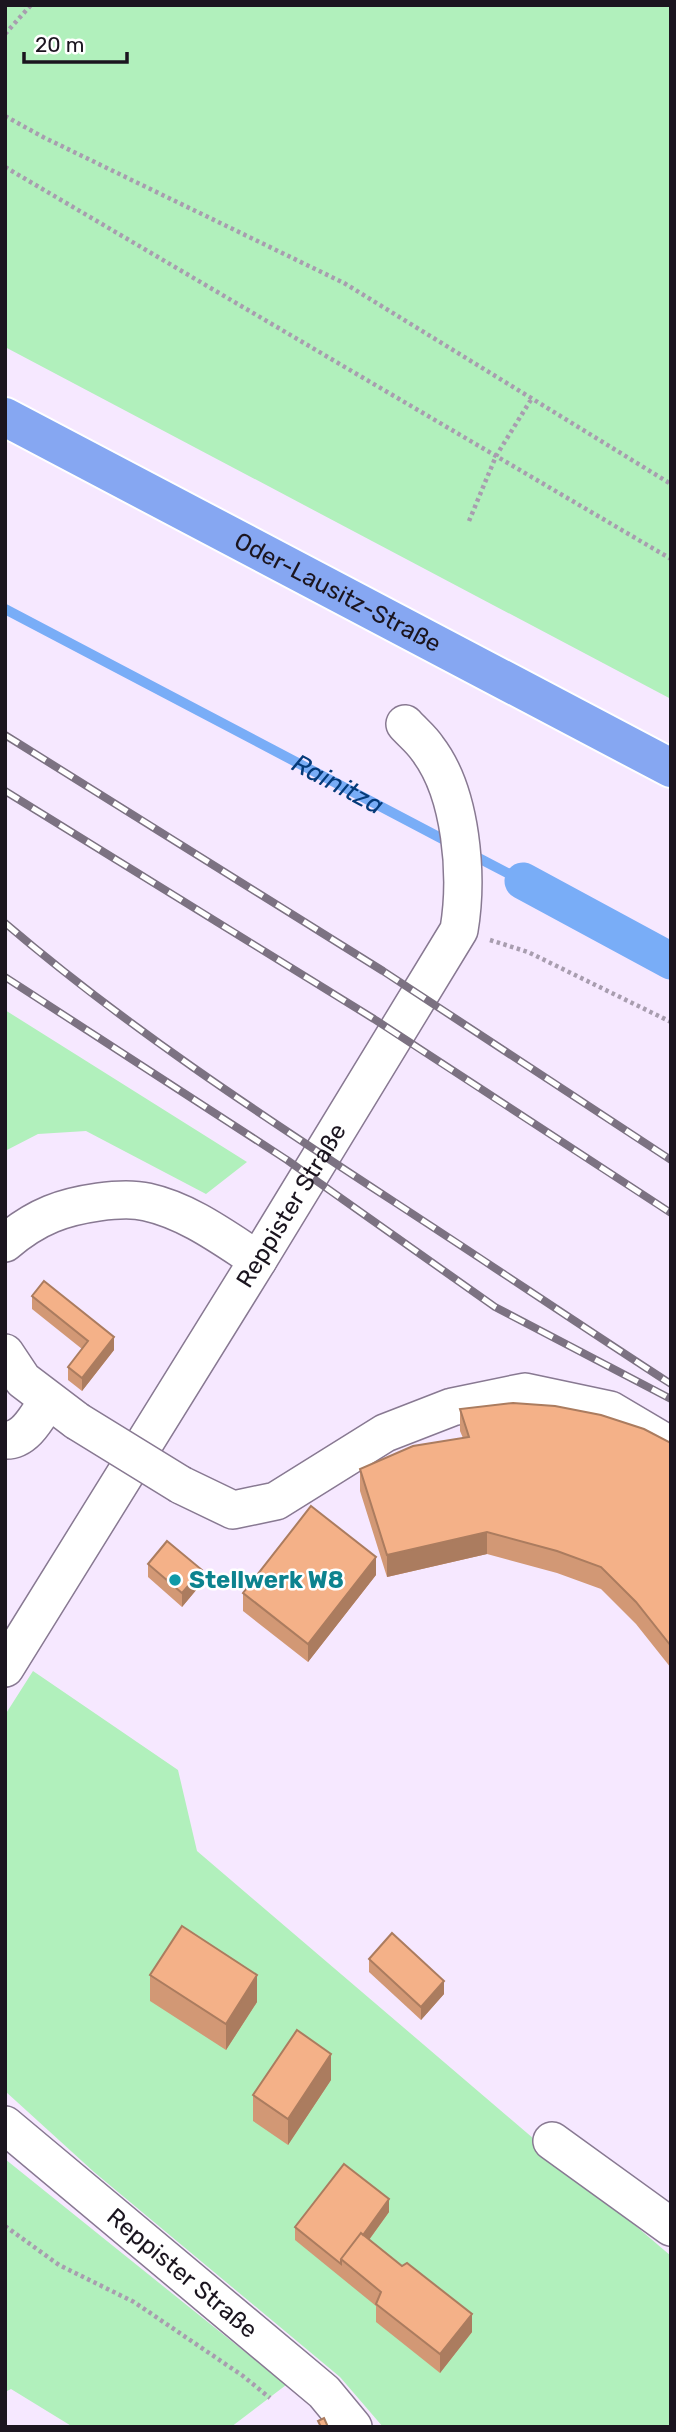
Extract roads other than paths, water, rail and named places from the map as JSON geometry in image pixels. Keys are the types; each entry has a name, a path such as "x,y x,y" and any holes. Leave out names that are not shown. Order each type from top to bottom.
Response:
{"highway":[{"name":"Oder-Lausitz-Straße","path":"5,417 671,768"}],"street":[{"name":"Reppister Straße","path":"5,1668 258,1260 461,915 463,857 455,811 428,748 405,724"},
{"path":"5,1243 25,1227 52,1213 124,1200 148,1202 199,1222 258,1260"},
{"path":"5,1353 23,1380 77,1421 181,1485 233,1510 276,1501 385,1433 453,1407 525,1392 610,1410 671,1446"},
{"path":"5,1440 12,1440 26,1432 48,1400"},
{"name":"Reppister Straße","path":"5,2125 324,2392 353,2427"},
{"path":"552,2141 671,2227"}],"waterway":[{"name":"Rainitza","path":"5,609 452,844"},
{"name":"Rainitza","path":"469,853 523,881"},
{"name":"Rainitza","path":"523,881 671,961"}],"railway":[{"path":"5,735 383,971 671,1160"},
{"path":"5,791 374,1019 671,1213"},
{"path":"5,923 106,1004 212,1080 671,1384"},
{"path":"5,977 287,1160 495,1307 671,1399"}],"place":[{"name":"Stellwerk W8","path":"175,1580"}]}
